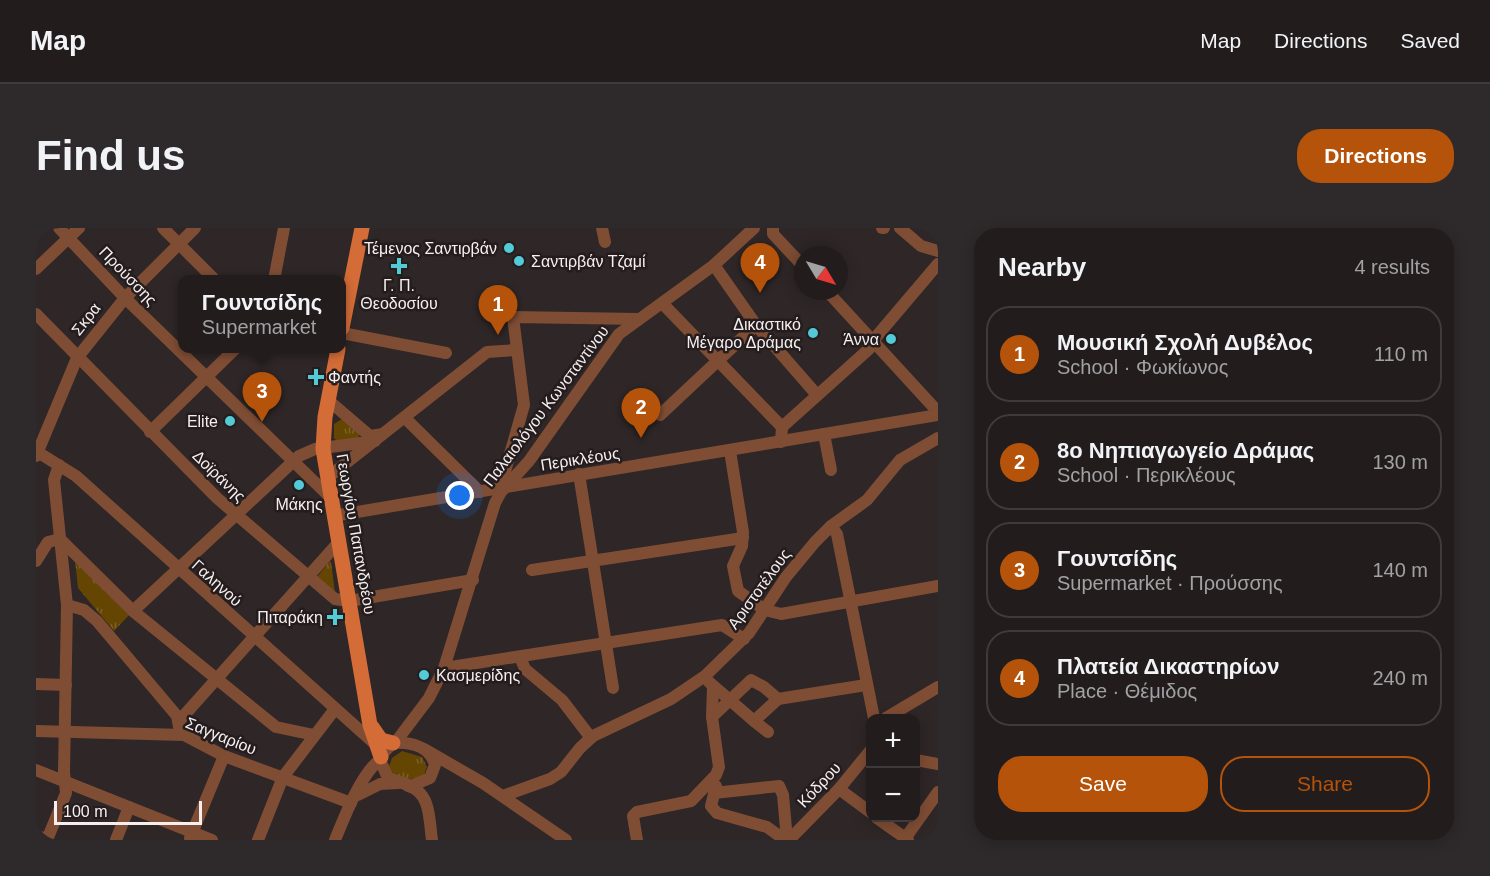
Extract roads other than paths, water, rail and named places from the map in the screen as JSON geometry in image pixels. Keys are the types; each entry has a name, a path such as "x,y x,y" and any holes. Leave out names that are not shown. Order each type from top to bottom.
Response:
{"main road":[{"path":"346,308 362,228"},
{"name":"Γεωργίου Παπανδρέου","path":"337,353 328,400 323,448 370,725 378,753"},
{"path":"370,725 381,740 394,743"}],"street":[{"name":"Προύσσης","path":"59,228 124,298 178,350"},
{"path":"36,269 79,228"},
{"path":"164,228 211,275"},
{"name":"Σκρα","path":"37,453 77,358 124,298 195,228"},
{"path":"275,275 284,228"},
{"path":"602,228 605,242"},
{"path":"900,228 921,246 938,251"},
{"path":"746,230 773,231 794,256"},
{"name":"Παλαιολόγου Κωνσταντίνου","path":"394,743 429,698 444,668 473,580 495,502 502,489 526,465 619,333 714,265 746,230"},
{"path":"781,442 782,427 869,349 938,264"},
{"path":"714,265 756,325 817,395"},
{"path":"835,300 938,413"},
{"path":"662,303 782,427"},
{"name":"Δοϊράνης","path":"36,314 150,432 235,515 335,599 349,601"},
{"path":"502,489 523,409 513,317 639,319"},
{"path":"660,415 756,325"},
{"path":"346,334 446,353"},
{"path":"327,478 487,352 517,350"},
{"name":"Προύσσης","path":"181,353 330,497"},
{"path":"150,432 230,353"},
{"path":"328,400 370,436 380,438"},
{"name":"Περικλέους","path":"333,516 730,451 938,413"},
{"path":"405,418 480,492"},
{"path":"824,434 831,470"},
{"path":"134,611 292,460 309,450 380,438"},
{"name":"Αριστοτέλους","path":"503,796 532,788 555,776 591,738 671,699 705,676 744,639 786,577 831,526 862,504 900,460 938,438"},
{"path":"730,451 744,538 733,566 738,590 765,610 778,614 938,586"},
{"name":"Γαληνού","path":"37,453 76,476 335,709 378,753"},
{"path":"36,835 47,840 66,793 64,731 67,605 54,480 59,465"},
{"path":"579,474 613,688"},
{"path":"831,526 837,534 873,714"},
{"path":"532,570 744,538"},
{"path":"36,561 40,545 60,539"},
{"path":"60,539 134,611 276,727 314,735"},
{"path":"179,721 338,543"},
{"path":"349,601 473,580"},
{"path":"67,605 84,610 98,621 179,721 179,734"},
{"path":"444,668 722,625 744,639"},
{"path":"520,657 525,669 568,706 591,738"},
{"path":"705,676 713,687 768,732"},
{"path":"712,717 731,702 743,686 752,680 778,699"},
{"path":"36,684 66,685"},
{"path":"754,721 778,699 866,685"},
{"path":"713,687 712,717 719,764 711,806 717,813 767,827 787,840"},
{"path":"893,714 938,687"},
{"path":"258,840 283,777 335,709"},
{"name":"Σαγγαρίου","path":"36,731 179,734 224,756 353,800"},
{"path":"336,840 353,800 378,753 394,743 424,749 455,766 566,840"},
{"path":"424,749 433,759 427,802 432,840"},
{"path":"378,753 384,774 420,790 427,802"},
{"path":"191,836 224,756"},
{"name":"Κόδρου","path":"787,840 839,789 866,756"},
{"path":"920,761 938,764"},
{"path":"353,800 380,784 421,784 432,775 455,766"},
{"path":"36,770 129,807 191,836 212,840"},
{"path":"637,840 633,816 637,812 691,801 716,775"},
{"path":"714,793 779,786 783,795 787,840"},
{"path":"839,789 866,809"},
{"path":"883,822 905,839 938,792"},
{"path":"116,840 129,807"}],"place":[{"name":"Τέμενος Σαντιρβάν","path":"509,248"},
{"name":"Σαντιρβάν Τζαμί","path":"519,261"},
{"name":"Γ. Π. Θεοδοσίου","path":"399,266"},
{"name":"Πλατεία Δικαστηρίων","path":"760,293"},
{"name":"Δικαστικό Μέγαρο Δράμας","path":"813,333"},
{"name":"Μουσική Σχολή Δυβέλος","path":"498,335"},
{"name":"Άννα","path":"891,339"},
{"name":"Φαντής","path":"316,377"},
{"name":"Elite","path":"230,421"},
{"name":"Γουντσίδης","path":"262,422"},
{"name":"8ο Νηπιαγωγείο Δράμας","path":"641,438"},
{"name":"Μάκης","path":"299,485"},
{"name":"Πιταράκη","path":"335,617"},
{"name":"Κασμερίδης","path":"424,675"}]}
